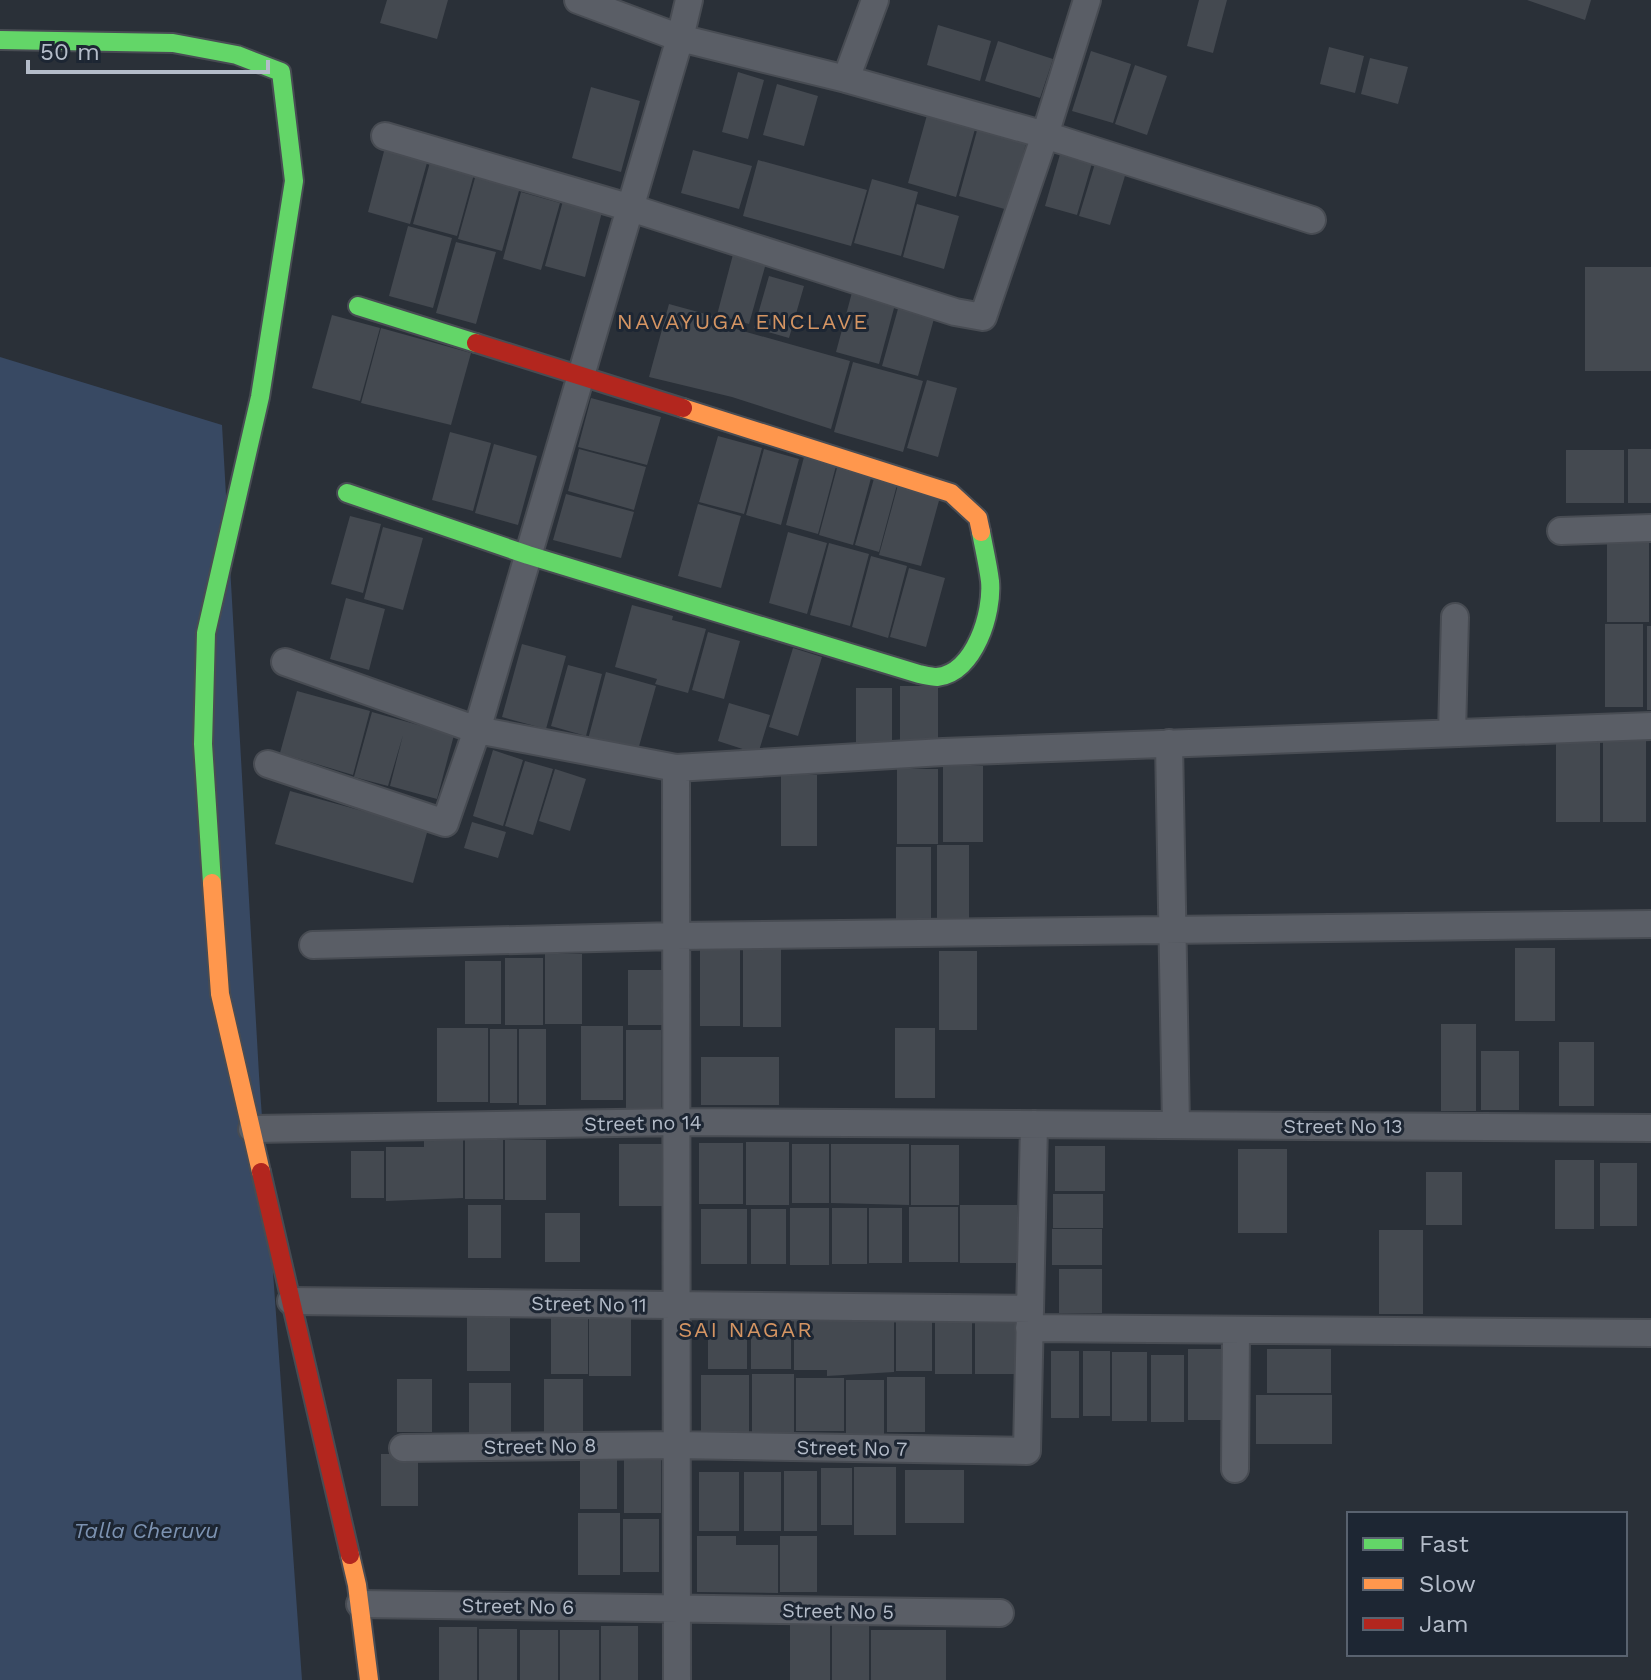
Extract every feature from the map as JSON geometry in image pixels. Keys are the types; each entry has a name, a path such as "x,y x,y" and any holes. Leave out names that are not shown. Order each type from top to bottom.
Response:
{"street":[{"path":"578,0 680,38 846,79 1045,135 1312,220"},
{"path":"268,764 445,823 477,730 689,0"},
{"path":"846,79 875,0"},
{"path":"385,136 631,208 955,312 983,317 1087,0"},
{"path":"0,40 173,43 237,55 281,72 294,181 260,397 206,633 203,744 220,994 357,1585 369,1680"},
{"path":"347,493 528,555 919,674 938,677 956,669 971,654 988,617 990,583 978,518 951,493 358,306"},
{"path":"1561,531 1651,528"},
{"path":"1452,733 1455,617"},
{"path":"285,662 477,730 676,768 927,753 1651,726"},
{"path":"1169,743 1176,1125"},
{"path":"676,768 677,1680"},
{"path":"313,945 676,936 1651,924"},
{"name":"Street no 14","path":"252,1129 677,1122 1034,1124"},
{"path":"1030,1319 1034,1124"},
{"name":"Street No 13","path":"1034,1124 1651,1128"},
{"name":"Street No 11","path":"291,1301 677,1305 1236,1330 1651,1333"},
{"name":"Street No 7","path":"677,1445 1027,1451 1030,1319"},
{"path":"1235,1469 1236,1330"},
{"name":"Street No 8","path":"403,1448 677,1445"},
{"name":"Street No 6","path":"360,1604 677,1609"},
{"name":"Street No 5","path":"677,1609 1000,1613"}],"water":[{"name":"Talla Cheruvu","path":"0,357 222,425 259,1075 302,1680 0,1680"}],"building":[{"path":"387,0 448,0 437,39 380,23"},
{"path":"1199,0 1227,0 1213,53 1187,46"},
{"path":"1527,0 1591,0 1585,20"},
{"path":"938,25 991,41 980,81 927,65"},
{"path":"998,41 1053,59 1040,98 985,81"},
{"path":"1329,47 1364,56 1355,93 1320,84"},
{"path":"1091,51 1131,64 1113,123 1072,111"},
{"path":"1370,58 1408,67 1398,104 1361,94"},
{"path":"1135,65 1167,76 1147,135 1115,124"},
{"path":"738,72 764,80 748,139 722,132"},
{"path":"777,84 818,96 804,146 763,135"},
{"path":"591,87 640,101 621,172 572,158"},
{"path":"927,115 975,129 956,197 908,183"},
{"path":"978,127 1027,140 1008,210 959,196"},
{"path":"387,140 430,152 410,224 368,212"},
{"path":"1063,144 1095,153 1077,215 1045,206"},
{"path":"693,150 752,166 739,209 681,193"},
{"path":"432,155 476,167 457,236 413,224"},
{"path":"1097,157 1128,166 1110,225 1079,216"},
{"path":"758,160 867,190 851,246 743,216"},
{"path":"478,167 522,180 502,251 458,239"},
{"path":"872,179 918,192 901,256 854,243"},
{"path":"521,192 560,203 541,270 503,259"},
{"path":"563,201 602,212 585,277 545,266"},
{"path":"917,204 959,216 944,269 903,257"},
{"path":"408,226 452,238 433,308 389,296"},
{"path":"456,242 496,252 476,324 436,313"},
{"path":"735,247 768,256 749,324 717,315"},
{"path":"1585,267 1651,267 1651,371 1585,371"},
{"path":"769,276 804,286 789,338 754,328"},
{"path":"854,285 897,297 879,364 836,352"},
{"path":"901,298 937,308 918,376 882,366"},
{"path":"669,304 720,318 718,324 850,361 831,429 732,397 649,377"},
{"path":"332,315 380,328 360,401 312,388"},
{"path":"381,328 471,353 451,425 361,403"},
{"path":"853,362 923,381 903,452 834,432"},
{"path":"927,380 957,388 938,457 907,448"},
{"path":"591,398 661,417 647,465 578,447"},
{"path":"450,432 491,443 473,511 432,500"},
{"path":"718,436 762,448 744,514 699,502"},
{"path":"494,444 537,456 518,525 475,513"},
{"path":"579,449 646,467 634,510 568,491"},
{"path":"764,449 799,459 781,525 746,515"},
{"path":"1628,449 1651,449 1651,503 1628,503"},
{"path":"1566,450 1624,450 1624,503 1566,503"},
{"path":"804,457 836,466 818,534 786,525"},
{"path":"837,468 871,478 853,545 819,535"},
{"path":"875,475 898,481 879,552 855,545"},
{"path":"898,485 940,497 921,566 879,555"},
{"path":"566,494 634,512 621,558 553,540"},
{"path":"698,504 741,516 721,588 678,576"},
{"path":"350,516 381,524 363,593 331,584"},
{"path":"383,527 423,538 403,610 364,599"},
{"path":"788,532 827,543 807,614 769,603"},
{"path":"1607,540 1649,540 1649,622 1607,622"},
{"path":"829,543 869,554 850,626 810,615"},
{"path":"871,556 907,566 888,638 852,627"},
{"path":"909,568 945,578 926,647 890,637"},
{"path":"346,598 385,609 369,670 330,659"},
{"path":"632,605 706,629 688,693 655,684 657,679 615,667"},
{"path":"1605,624 1643,624 1643,707 1605,707"},
{"path":"1647,626 1651,626 1651,710 1647,710"},
{"path":"708,632 740,641 724,699 692,690"},
{"path":"522,644 566,656 546,729 502,717"},
{"path":"793,648 822,657 798,736 769,727"},
{"path":"568,665 602,674 586,736 551,726"},
{"path":"606,672 656,686 636,757 587,743"},
{"path":"900,686 938,686 938,748 900,748"},
{"path":"856,688 892,688 892,750 856,750"},
{"path":"297,691 370,711 353,775 280,753"},
{"path":"729,703 770,715 758,754 718,741"},
{"path":"372,712 454,735 437,799 390,786 403,735 388,786 354,777"},
{"path":"1603,734 1646,734 1646,822 1603,822"},
{"path":"1556,735 1600,735 1600,822 1556,822"},
{"path":"493,750 523,760 503,826 473,816"},
{"path":"525,761 553,769 533,835 505,826"},
{"path":"943,766 983,766 983,842 943,842"},
{"path":"555,769 586,779 570,831 539,821"},
{"path":"897,769 938,769 938,844 897,844"},
{"path":"781,775 817,775 817,846 781,846"},
{"path":"290,791 428,829 413,883 275,844"},
{"path":"472,822 506,832 498,858 464,848"},
{"path":"937,845 969,845 969,920 937,920"},
{"path":"896,847 931,847 931,921 896,921"},
{"path":"700,948 740,948 740,1026 700,1026"},
{"path":"743,948 781,948 781,1027 743,1027"},
{"path":"1515,948 1555,948 1555,1021 1515,1021"},
{"path":"939,951 977,951 977,1030 939,1030"},
{"path":"545,954 582,954 582,1024 545,1024"},
{"path":"505,958 543,958 543,1025 505,1025"},
{"path":"465,961 501,961 501,1024 465,1024"},
{"path":"628,970 662,970 662,1025 628,1025"},
{"path":"1441,1024 1476,1024 1476,1111 1441,1111"},
{"path":"581,1026 623,1026 623,1100 581,1100"},
{"path":"437,1028 488,1028 488,1102 437,1102"},
{"path":"895,1028 935,1028 935,1098 895,1098"},
{"path":"490,1029 517,1029 517,1103 490,1103"},
{"path":"519,1029 546,1029 546,1105 519,1105"},
{"path":"626,1030 661,1030 661,1108 626,1108"},
{"path":"1559,1042 1594,1042 1594,1106 1559,1106"},
{"path":"1481,1051 1519,1051 1519,1110 1481,1110"},
{"path":"701,1057 779,1057 779,1105 701,1105"},
{"path":"424,1139 463,1139 463,1198 386,1201 386,1147 424,1147"},
{"path":"465,1140 503,1140 503,1199 465,1199"},
{"path":"505,1140 546,1140 546,1200 505,1200"},
{"path":"746,1142 789,1142 789,1205 746,1205"},
{"path":"699,1143 743,1143 743,1204 699,1204"},
{"path":"619,1144 666,1144 666,1206 619,1206"},
{"path":"792,1144 829,1144 829,1203 792,1203"},
{"path":"831,1144 909,1144 909,1205 831,1203"},
{"path":"911,1145 959,1145 959,1205 911,1205"},
{"path":"1055,1146 1105,1146 1105,1191 1055,1191"},
{"path":"1238,1149 1287,1149 1287,1233 1238,1233"},
{"path":"351,1151 384,1151 384,1198 351,1198"},
{"path":"1555,1160 1594,1160 1594,1229 1555,1229"},
{"path":"1600,1163 1637,1163 1637,1226 1600,1226"},
{"path":"1426,1172 1462,1172 1462,1225 1426,1225"},
{"path":"1053,1194 1103,1194 1103,1228 1053,1228"},
{"path":"468,1205 501,1205 501,1258 468,1258"},
{"path":"960,1205 1017,1205 1017,1263 960,1263"},
{"path":"909,1207 958,1207 958,1262 909,1262"},
{"path":"790,1208 829,1208 829,1265 790,1265"},
{"path":"832,1208 867,1208 867,1264 832,1264"},
{"path":"869,1208 902,1208 902,1263 869,1263"},
{"path":"701,1209 747,1209 747,1264 701,1264"},
{"path":"751,1209 786,1209 786,1264 751,1264"},
{"path":"545,1213 580,1213 580,1262 545,1262"},
{"path":"1052,1229 1102,1229 1102,1265 1052,1265"},
{"path":"1379,1230 1423,1230 1423,1314 1379,1314"},
{"path":"1059,1269 1102,1269 1102,1313 1059,1313"},
{"path":"589,1310 631,1310 631,1376 589,1376"},
{"path":"551,1315 588,1315 588,1374 551,1374"},
{"path":"975,1315 1018,1315 1018,1374 975,1374"},
{"path":"467,1317 510,1317 510,1371 467,1371"},
{"path":"935,1317 972,1317 972,1374 935,1374"},
{"path":"794,1319 894,1320 894,1372 827,1376 827,1370 794,1370"},
{"path":"708,1320 747,1320 747,1369 708,1369"},
{"path":"751,1320 791,1320 791,1369 751,1369"},
{"path":"896,1321 932,1321 932,1371 896,1371"},
{"path":"1188,1349 1224,1349 1224,1420 1188,1420"},
{"path":"1267,1349 1331,1349 1331,1393 1267,1393"},
{"path":"1051,1351 1079,1351 1079,1418 1051,1418"},
{"path":"1083,1351 1110,1351 1110,1416 1083,1416"},
{"path":"1112,1352 1147,1352 1147,1421 1112,1421"},
{"path":"1151,1355 1184,1355 1184,1422 1151,1422"},
{"path":"752,1374 794,1374 794,1433 752,1433"},
{"path":"701,1375 749,1375 749,1433 701,1433"},
{"path":"887,1377 925,1377 925,1432 887,1432"},
{"path":"796,1378 844,1378 844,1431 796,1431"},
{"path":"397,1379 432,1379 432,1432 397,1432"},
{"path":"544,1379 583,1379 583,1436 544,1436"},
{"path":"846,1380 884,1380 884,1434 846,1434"},
{"path":"469,1383 511,1383 511,1434 469,1434"},
{"path":"1256,1395 1332,1395 1332,1444 1256,1444"},
{"path":"624,1447 661,1447 661,1513 624,1513"},
{"path":"580,1449 617,1449 617,1509 580,1509"},
{"path":"381,1454 418,1454 418,1506 381,1506"},
{"path":"854,1467 896,1467 896,1535 854,1535"},
{"path":"821,1468 852,1468 852,1525 821,1525"},
{"path":"905,1470 964,1470 964,1523 905,1523"},
{"path":"784,1471 817,1471 817,1531 784,1531"},
{"path":"699,1472 739,1472 739,1531 699,1531"},
{"path":"744,1472 781,1472 781,1531 744,1531"},
{"path":"578,1513 620,1513 620,1575 578,1575"},
{"path":"623,1519 659,1519 659,1572 623,1572"},
{"path":"697,1536 736,1536 736,1545 778,1545 778,1593 697,1592"},
{"path":"780,1536 817,1536 817,1592 780,1592"},
{"path":"790,1621 830,1621 830,1680 790,1680"},
{"path":"832,1622 869,1622 869,1680 832,1680"},
{"path":"601,1626 638,1626 638,1680 601,1680"},
{"path":"439,1627 477,1627 477,1680 439,1680"},
{"path":"479,1629 517,1629 517,1680 479,1680"},
{"path":"520,1630 558,1630 558,1680 520,1680"},
{"path":"560,1630 599,1630 599,1680 560,1680"},
{"path":"871,1630 946,1630 946,1680 871,1680"}],"traffic: fast":[{"path":"0,40 173,43 237,55 281,72 294,181 260,397 206,633 203,744 212,883"},
{"path":"358,306 476,343"},
{"path":"347,493 528,555 935,677 950,673 962,665 985,624 990,581 981,532"}],"traffic: slow":[{"path":"683,408 951,493 978,518 981,532"},
{"path":"212,883 220,994 261,1172"},
{"path":"350,1555 357,1585 369,1680"}],"traffic: jam":[{"path":"476,343 683,408"},
{"path":"261,1172 350,1555"}],"district":[{"name":"NAVAYUGA ENCLAVE","path":"743,321"},
{"name":"SAI NAGAR","path":"746,1329"}]}
